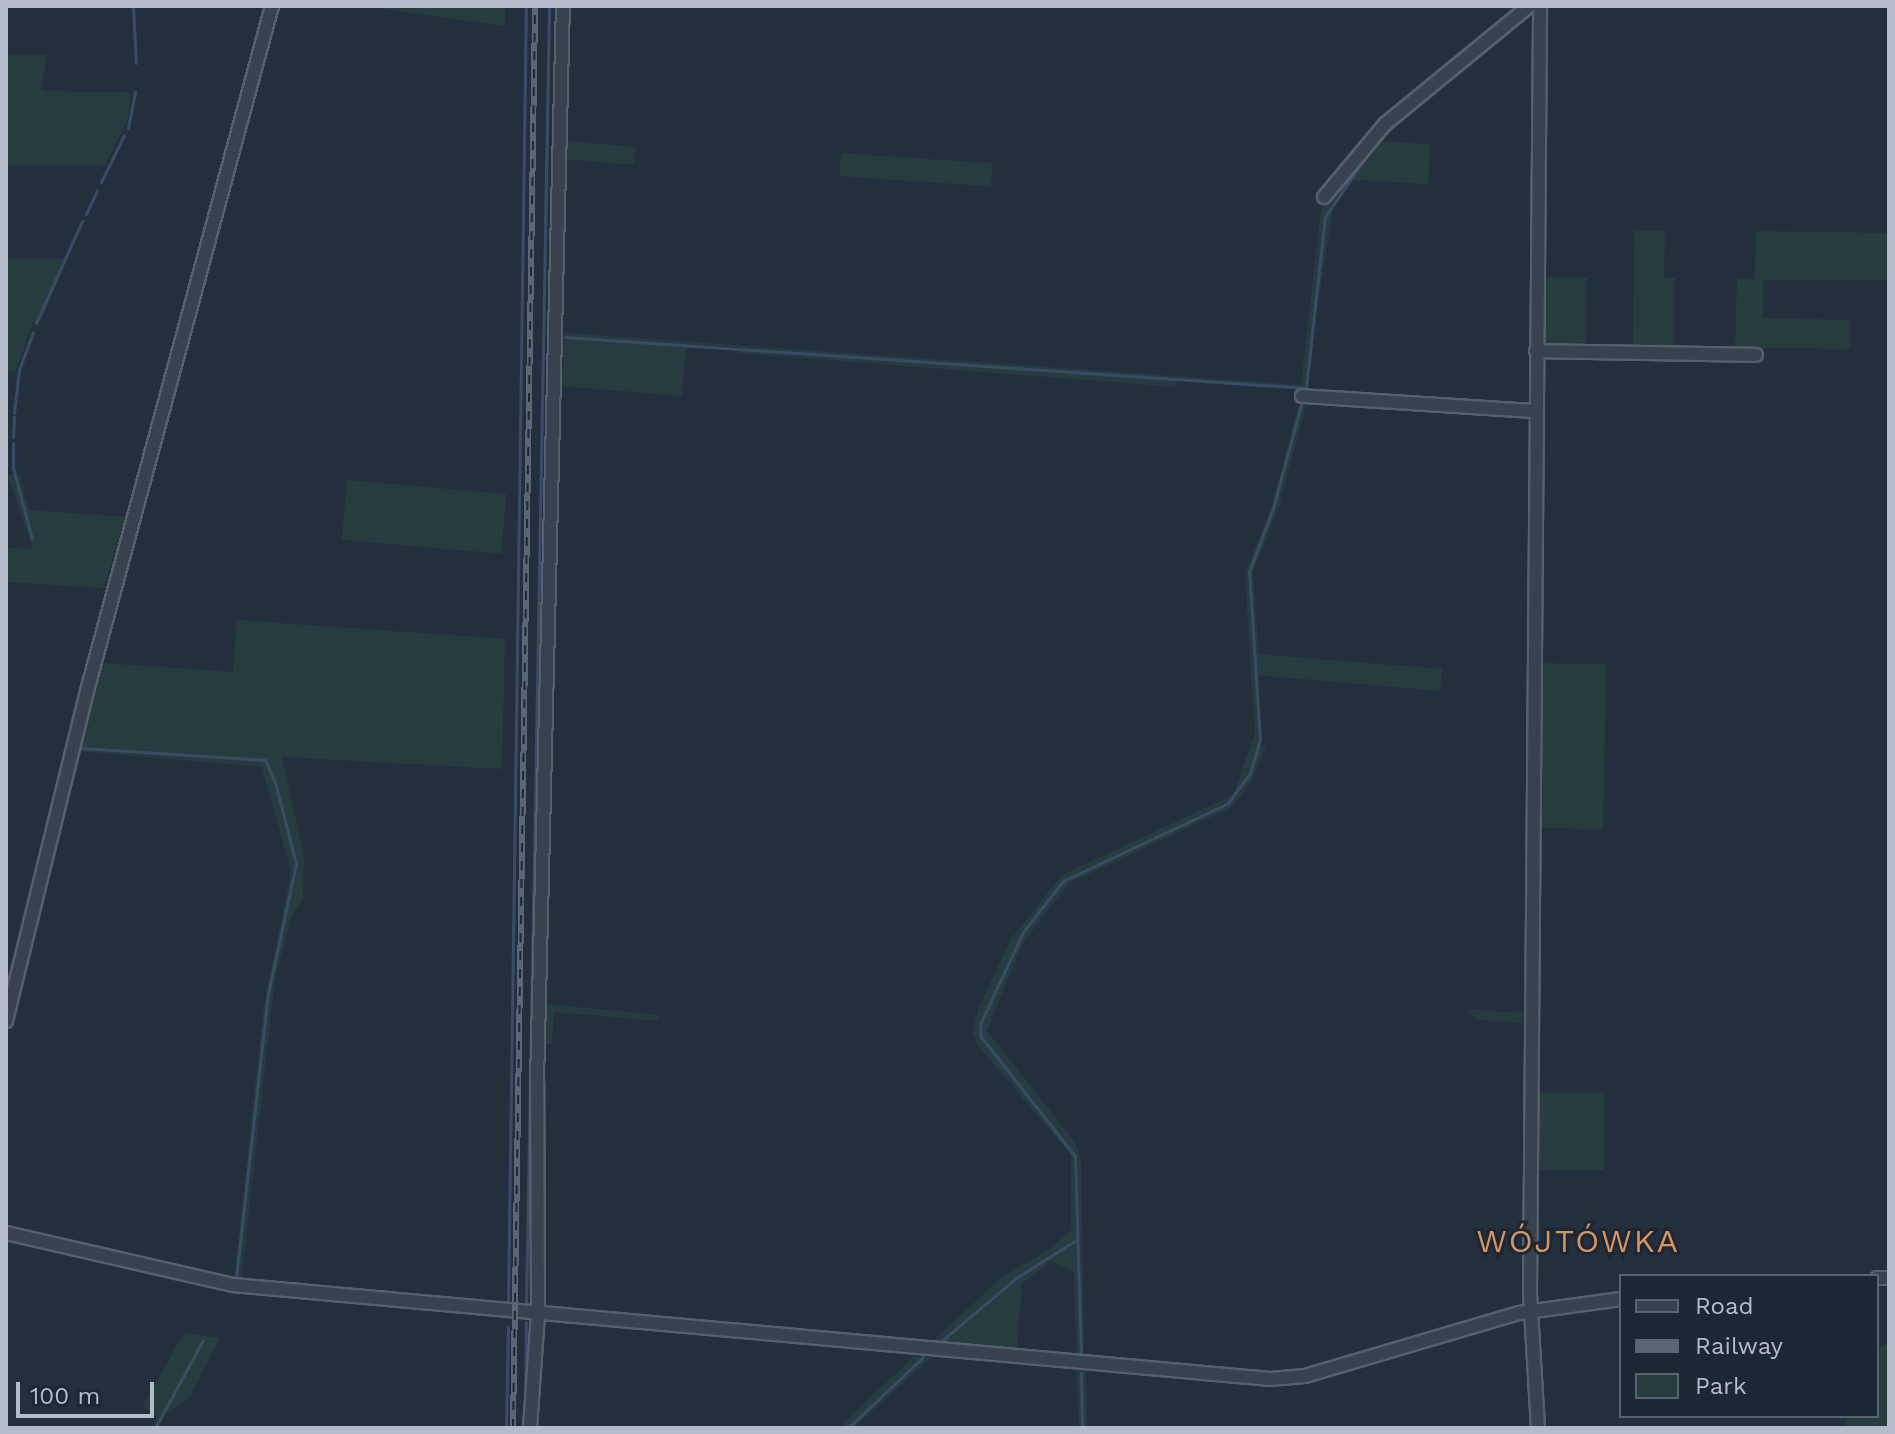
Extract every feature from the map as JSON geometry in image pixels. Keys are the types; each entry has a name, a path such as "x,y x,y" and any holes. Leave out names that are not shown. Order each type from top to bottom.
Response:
{"street":[{"path":"6,1021 90,680 272,6"},
{"path":"530,1428 538,1314 537,1082 563,6"},
{"path":"1324,197 1385,124 1529,6"},
{"path":"1538,1428 1532,1311 1535,411 1540,6"},
{"path":"1536,351 1756,355"},
{"path":"1302,396 1535,411"},
{"path":"6,1233 233,1285 1286,1379 1532,1311 1619,1299"}],"green space":[{"path":"364,6 505,6 505,26"},
{"path":"6,55 47,55 41,91 130,92 129,116 105,166 6,165"},
{"path":"566,141 636,147 634,165 564,159"},
{"path":"1374,141 1430,144 1428,184 1352,180 1333,209 1304,392 1300,388 1177,380 1176,387 738,353 738,347 686,344 682,396 561,386 565,333 1301,385 1321,209"},
{"path":"841,153 993,164 991,187 839,176"},
{"path":"1634,230 1665,231 1664,278 1675,278 1674,347 1633,347"},
{"path":"1756,231 1889,233 1889,280 1763,280 1763,318 1851,320 1850,349 1735,348 1737,279 1755,279"},
{"path":"6,258 67,259 41,321 33,322 16,371 6,371"},
{"path":"1545,277 1587,278 1586,347 1552,346 1544,339"},
{"path":"1300,400 1307,402 1279,506 1253,572 1259,654 1442,669 1440,691 1257,675 1260,745 1266,746 1252,781 1232,807 1069,883 1023,943 987,1031 1075,1142 1081,1160 1084,1358 1077,1357 1074,1272 1052,1261 1022,1283 1017,1352 929,1345 1002,1277 1052,1248 1071,1229 1071,1155 979,1047 972,1033 979,1007 1011,939 1062,875 1242,791 1235,790 1255,733 1245,574 1272,506"},
{"path":"7,475 20,475 29,510 125,517 104,588 6,582 6,548 33,549"},
{"path":"347,480 506,494 501,554 342,540"},
{"path":"237,620 505,639 502,769 282,757 304,856 303,898 292,915 275,978 241,1281 234,1280 264,1006 291,872 262,767 76,751 103,663 233,672"},
{"path":"1537,663 1606,664 1603,829 1534,828"},
{"path":"546,1004 658,1015 658,1021 554,1012 552,1044 545,1044"},
{"path":"1467,1009 1523,1013 1523,1023 1476,1020"},
{"path":"1539,1093 1604,1093 1604,1170 1539,1170"},
{"path":"184,1333 220,1338 190,1397 164,1415 158,1428 151,1428 157,1416 143,1406"},
{"path":"1889,1343 1889,1428 1846,1428 1846,1418 1879,1418 1879,1346"},
{"path":"914,1356 932,1357 853,1428 839,1428"},
{"path":"1076,1369 1086,1370 1087,1428 1079,1428"}],"waterway":[{"path":"133,6 136,63"},
{"path":"508,1304 526,6"},
{"path":"526,1303 549,6"},
{"path":"1418,105 1530,13"},
{"path":"128,128 135,92"},
{"path":"1385,133 1411,111"},
{"path":"101,182 124,135"},
{"path":"1306,388 1325,217 1370,151"},
{"path":"86,214 97,190"},
{"path":"36,323 82,221"},
{"path":"14,413 19,370 33,332"},
{"path":"565,337 1306,388"},
{"path":"1081,1357 1075,1156 981,1037 980,1024 1023,932 1063,881 1227,804 1250,774 1260,740 1249,572 1273,508 1302,401"},
{"path":"13,437 14,417"},
{"path":"13,443 13,468 32,539"},
{"path":"80,748 265,760 275,782 296,864 268,993 236,1277"},
{"path":"938,1344 1016,1278 1078,1239"},
{"path":"525,1414 526,1322"},
{"path":"506,1428 508,1327"},
{"path":"155,1428 203,1340"},
{"path":"848,1428 923,1357"},
{"path":"1081,1373 1082,1428"}],"railway":[{"path":"513,1428 535,6"}],"district":[{"name":"WÓJTÓWKA","path":"1578,1241"}]}
